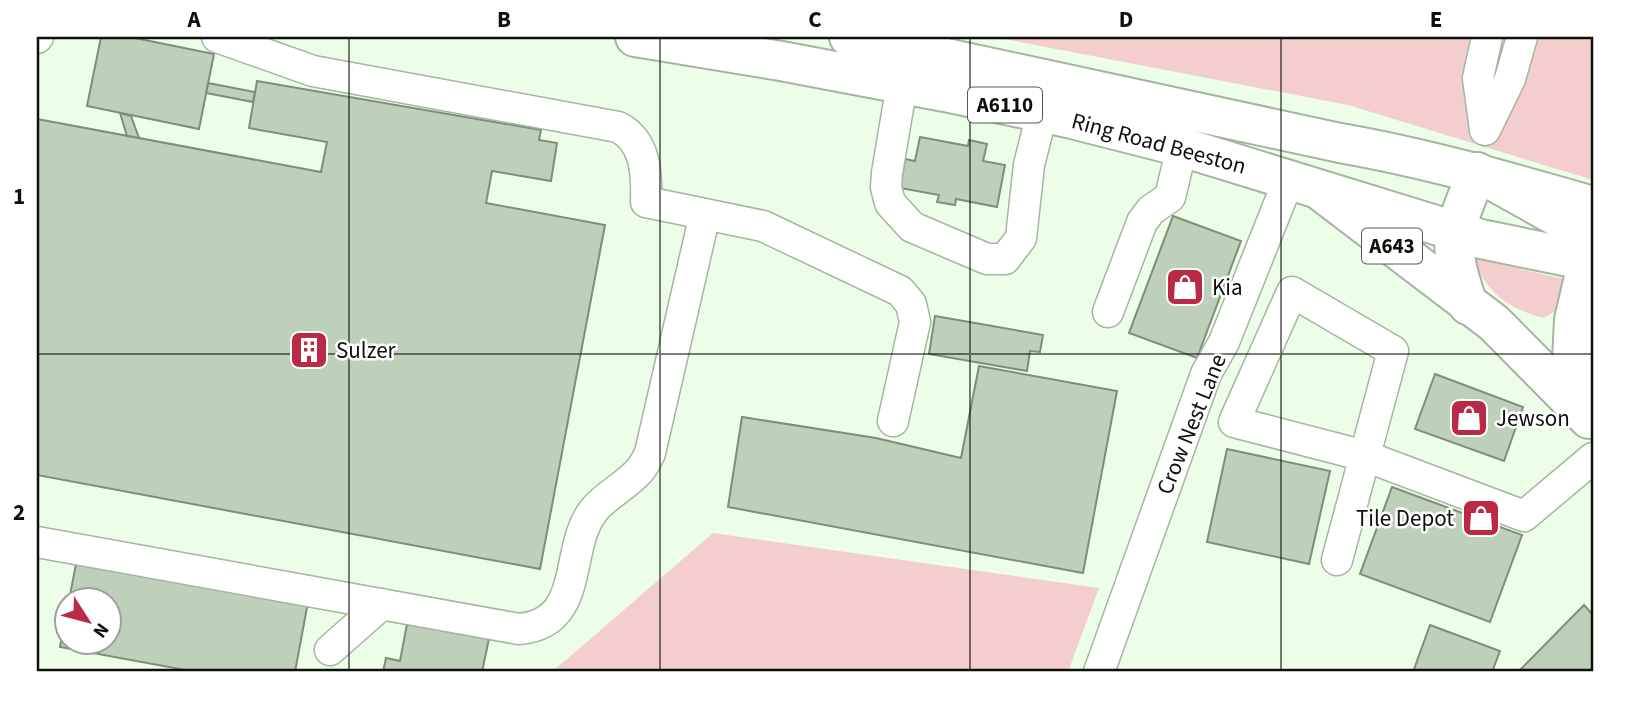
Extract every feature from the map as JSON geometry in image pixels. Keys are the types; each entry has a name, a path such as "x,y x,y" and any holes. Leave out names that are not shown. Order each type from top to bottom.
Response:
{"main road":[{"name":"Ring Road Beeston","path":"635,37 781,61 1042,113 1182,147 1480,239 1591,261"},
{"name":"Ring Road Beeston","path":"849,37 1477,172 1593,206"},
{"name":"A643","path":"1477,172 1455,232 1458,270 1481,314 1526,333 1545,333 1565,328 1574,320"},
{"path":"1477,172 1581,230 1591,261 1574,320 1573,360 1593,416"},
{"name":"A643","path":"1302,183 1481,314 1593,422"}],"street":[{"path":"218,37 313,71 618,127 629,132 638,144 645,163 646,202 763,226 900,291 911,304 915,322 893,421"},
{"path":"1477,172 1483,154 1485,130 1478,78 1487,37"},
{"path":"1485,130 1510,79 1522,37"},
{"path":"902,84 887,173 886,187 890,203 912,227 987,260 1005,259 1021,238 1029,165 1042,113"},
{"path":"1108,312 1142,222 1151,210 1170,197 1182,147"},
{"name":"Crow Nest Lane","path":"1099,672 1206,374 1302,183"},
{"path":"37,542 519,629 535,627 550,617 563,603 571,581 582,530 594,510 640,470 650,453 705,214"},
{"path":"1338,560 1365,456 1393,351 1292,292 1234,422 1365,456 1524,516 1593,458"},
{"path":"330,650 382,604"}],"shaded area":[{"path":"994,37 1593,37 1593,180 1348,105"},
{"path":"1473,258 1573,281 1563,306 1544,318 1519,309 1500,297 1485,281"},
{"path":"713,533 1099,588 1068,672 552,672"}],"building":[{"path":"101,37 130,37 214,54 199,129 87,106"},
{"name":"Sulzer","path":"257,81 541,130 539,140 557,143 551,181 492,171 486,203 605,225 540,569 37,475 37,119 321,172 327,142 249,128"},
{"path":"208,83 255,92 253,102 206,93"},
{"path":"120,113 131,116 139,138 127,136"},
{"path":"920,137 968,146 969,140 987,144 983,161 1005,165 997,207 956,199 955,205 937,202 939,195 900,188 905,159 915,161"},
{"name":"Kia","path":"1173,216 1241,241 1197,358 1129,333"},
{"path":"935,316 1043,335 1040,352 1030,351 1027,371 929,354"},
{"path":"979,366 1117,391 1083,573 728,507 742,417 876,438 961,458"},
{"name":"Jewson","path":"1435,374 1523,407 1504,461 1415,429"},
{"path":"1227,449 1330,471 1309,564 1207,542"},
{"path":"1392,487 1522,535 1490,622 1360,574"},
{"path":"77,559 308,602 295,672 196,672 109,656 122,656 122,586 72,586"},
{"path":"1584,605 1593,615 1593,672 1518,672"},
{"path":"408,619 490,634 482,672 383,672 386,658 400,661"},
{"path":"1430,625 1500,651 1492,672 1413,672"}],"place":[{"name":"Kia","path":"1185,287"},
{"name":"Sulzer","path":"309,350"},
{"name":"Jewson","path":"1469,418"},
{"name":"Tile Depot","path":"1481,518"}]}
